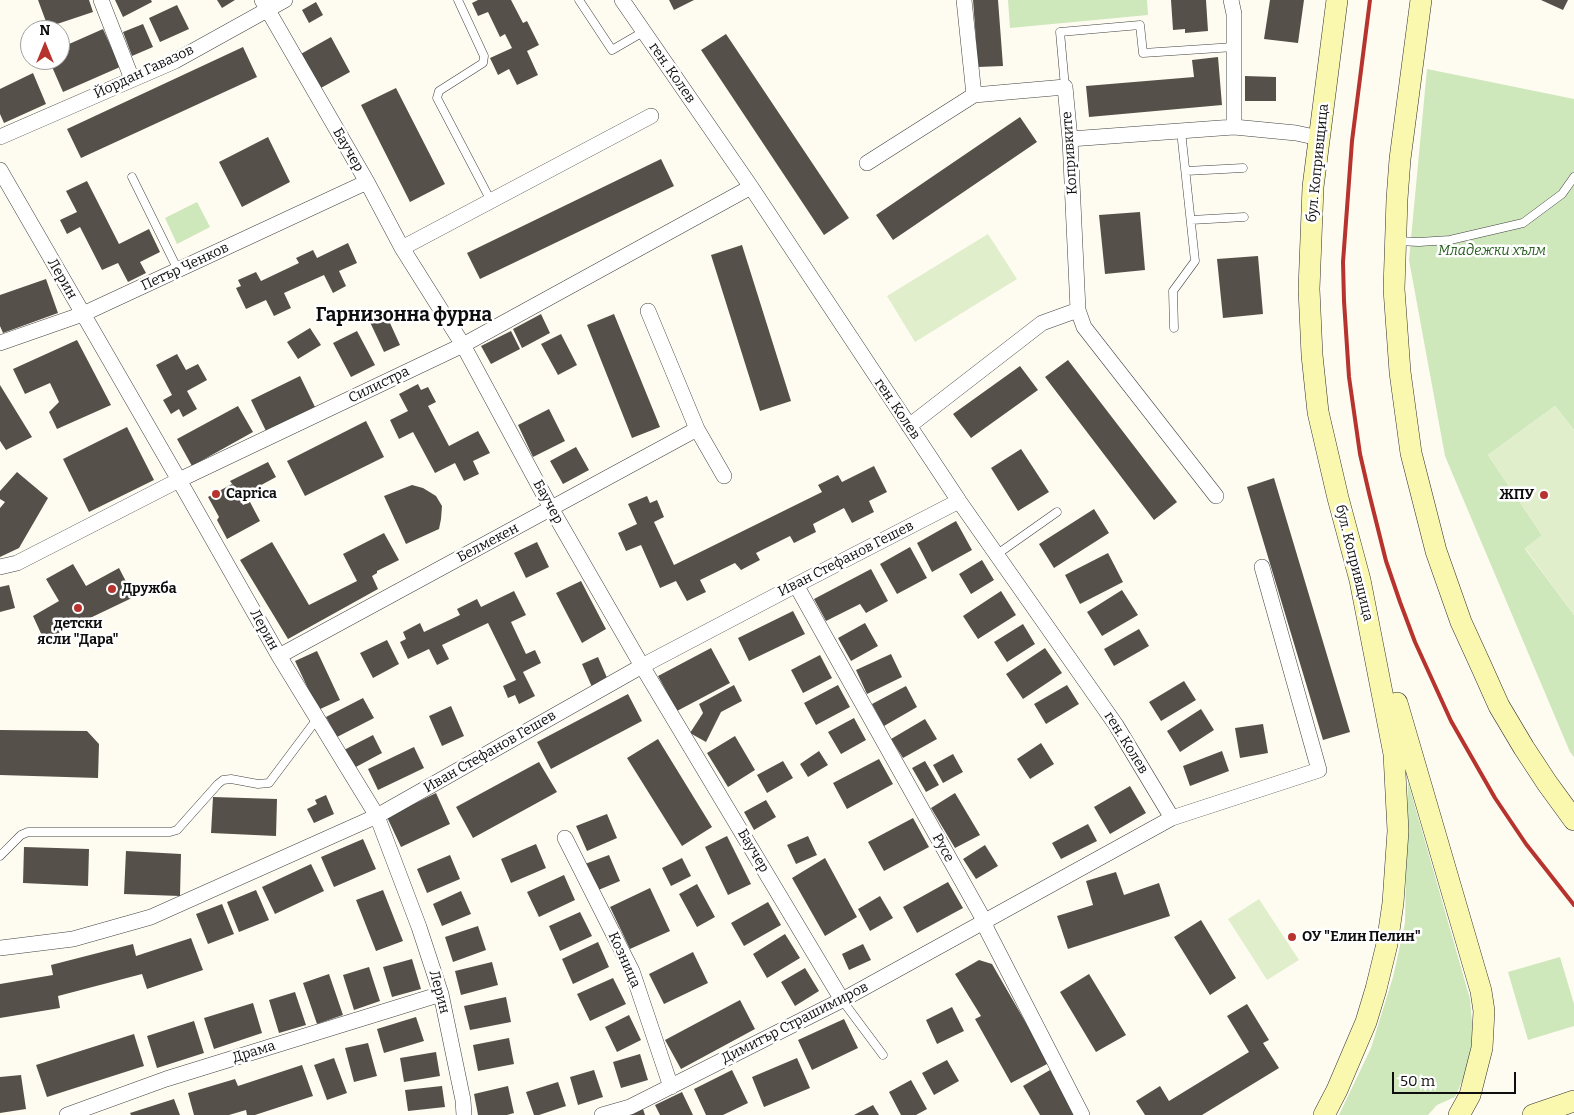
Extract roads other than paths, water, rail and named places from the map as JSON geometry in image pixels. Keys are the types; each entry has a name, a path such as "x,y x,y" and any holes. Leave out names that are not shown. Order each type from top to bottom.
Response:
{"main road":[{"name":"бул. Копривщица","path":"1324,1115 1338,1090 1366,1022 1376,989 1387,944 1396,870 1397,821 1394,754 1360,580 1318,412 1313,364 1309,289 1313,187 1337,0"},
{"path":"1421,0 1400,159 1395,241 1394,298 1400,372 1411,453 1436,551 1461,622 1499,706 1547,783 1574,820"},
{"path":"1360,580 1481,991 1484,1010 1482,1048 1470,1095 1459,1115"},
{"path":"1533,1115 1574,1101"}],"street":[{"path":"101,0 132,79"},
{"name":"Йордан Гавазов","path":"0,137 175,61 265,5 284,0"},
{"name":"ген. Колев","path":"622,0 751,187 958,501 1116,725 1172,818"},
{"path":"964,0 974,95"},
{"path":"1231,0 1234,14 1234,126"},
{"name":"Баучер","path":"265,5 367,182 402,248 463,345 552,508 642,666 842,1000"},
{"path":"867,163 974,95 1065,87"},
{"name":"Копривките","path":"1065,87 1070,139 1078,310"},
{"path":"402,248 651,116"},
{"path":"1070,139 1181,132 1234,126 1296,133 1319,138"},
{"name":"Лерин","path":"2,177 179,480 279,656 377,816 419,926 442,994 463,1100 464,1115"},
{"name":"Петър Ченков","path":"0,344 83,314 367,182"},
{"name":"Силистра","path":"0,567 17,563 179,480 463,345 751,187"},
{"path":"909,426 1042,323 1078,310 1084,326 1216,496"},
{"path":"648,312 697,429 724,476"},
{"name":"Белмекен","path":"279,656 697,429"},
{"name":"Иван Стефанов Гешев","path":"0,948 73,938 151,918 377,816 642,666 958,501"},
{"name":"Димитър Страшимиров","path":"602,1115 630,1107 842,1000 1172,818 1319,770 1262,567"},
{"name":"Русе","path":"796,584 985,922 987,930 1082,1115"},
{"name":"Козница","path":"566,838 632,971 671,1086"},
{"name":"Драма","path":"68,1115 166,1079 442,994"}],"lane":[{"path":"458,0 484,56 483,63 439,91 437,98 491,201"},
{"path":"579,0 612,50 643,32"},
{"path":"1065,87 1060,32 1140,25 1143,54 1234,47"},
{"path":"1174,328 1173,291 1195,261 1181,132"},
{"path":"1186,171 1243,168"},
{"path":"132,177 178,270"},
{"path":"1395,241 1450,240 1523,223 1562,194 1574,177"},
{"path":"1191,220 1244,217"},
{"path":"996,555 1057,512"},
{"path":"0,856 21,835 28,832 170,832 177,830 223,780 231,779 258,784 269,783 318,719"},
{"path":"842,1000 883,1055"}],"railway":[{"path":"1370,0 1352,141 1343,262 1349,377 1360,454 1386,561 1415,642 1451,721 1495,798 1526,844 1574,905"}],"place":[{"name":"Caprica","path":"216,494"},
{"name":"ЖПУ","path":"1544,495"},
{"name":"Дружба","path":"112,589"},
{"name":"детски ясли \"Дара\"","path":"78,608"},
{"name":"ОУ \"Елин Пелин\"","path":"1292,937"}],"district":[{"name":"Гарнизонна фурна","path":"404,316"}],"park label":[{"name":"Младежки хълм","path":"1492,251"}]}
